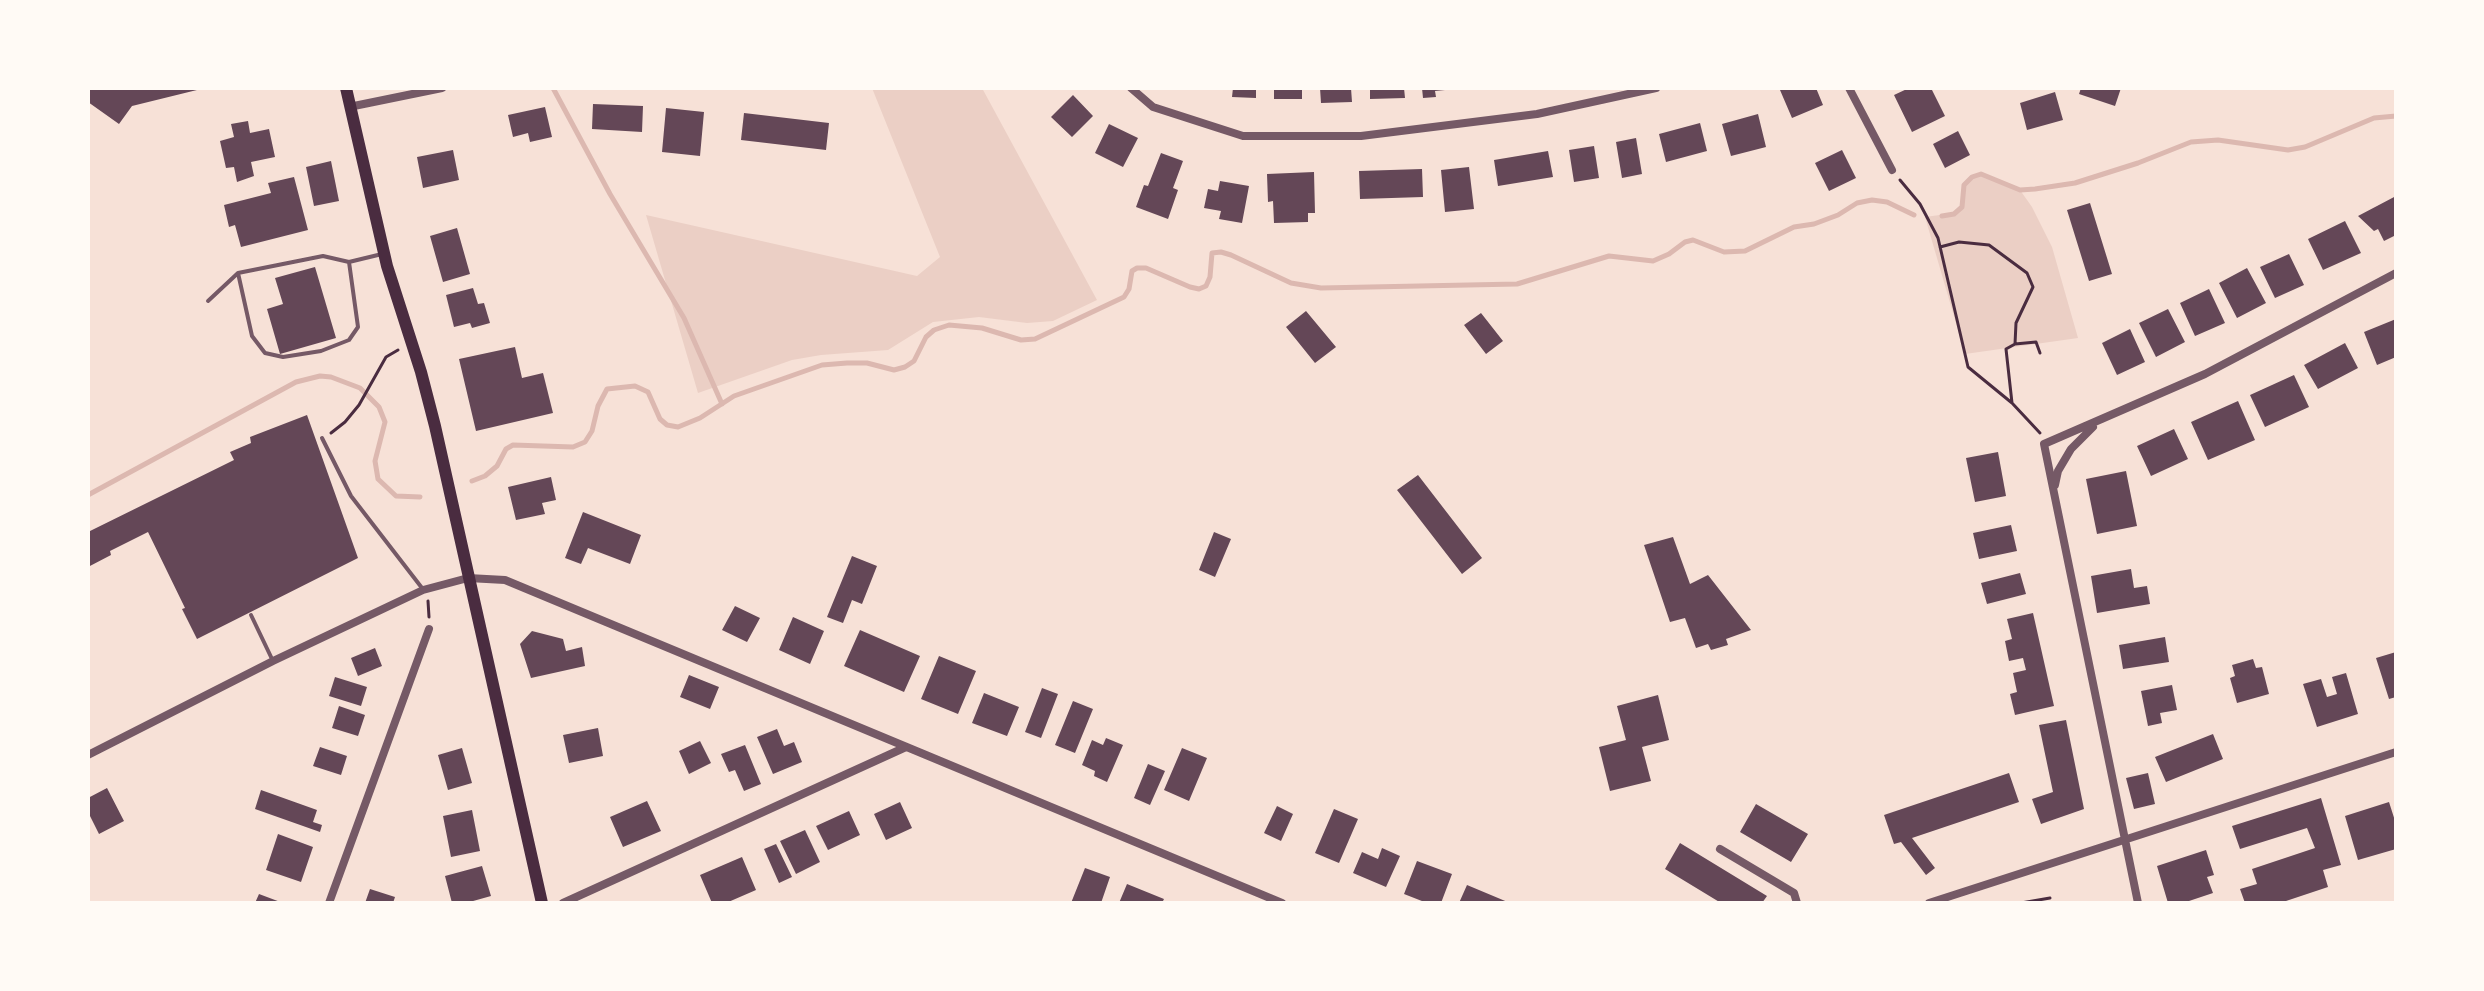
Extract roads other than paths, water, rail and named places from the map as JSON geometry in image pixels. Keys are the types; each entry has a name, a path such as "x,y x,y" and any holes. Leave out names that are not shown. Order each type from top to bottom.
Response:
{"main road":[{"path":"346,88 384,253 435,426 542,903"}],"street":[{"path":"349,107 442,88"},
{"path":"1131,88 1153,107 1243,136 1361,136 1537,114 1656,88"},
{"path":"1849,88 1892,170"},
{"path":"2138,903 2044,444 2205,374 2396,273"},
{"path":"2053,489 2058,471 2073,447 2105,419"},
{"path":"2066,436 2073,447"},
{"path":"88,755 273,661 423,590 468,578 505,580 1282,903"},
{"path":"329,903 429,629"},
{"path":"563,903 906,747"},
{"path":"1929,903 2396,752"},
{"path":"1720,849 1794,893 1797,903"}],"lane":[{"path":"208,301 238,273 323,256 349,262 384,253"},
{"path":"238,273 252,336 265,353 283,357 321,351 349,340 358,327 349,262"},
{"path":"322,438 351,496 423,590"},
{"path":"251,615 273,661"}],"waterway":[{"path":"553,88 610,194 684,318 722,404"},
{"path":"1942,216 1954,214 1962,207 1964,185 1981,174 2020,190 2035,189 2075,183 2191,142 2218,140 2288,150 2305,147 2374,118 2396,116"},
{"path":"472,481 485,476 497,466 506,449 513,445 573,447 585,442 607,389 635,386 648,392 660,419 667,425 678,427 700,418 734,396 822,365 867,363 894,370 905,367 914,361 926,337 934,330 949,325 982,328 1021,340 1035,339 1124,297 1129,289 1132,271 1137,268 1146,268 1199,289 1206,286 1210,277 1212,253 1231,255 1291,283 1321,288 1517,284 1609,256 1653,261 1693,240 1724,252 1745,251 1794,227 1814,224 1838,215 1857,203 1872,200 1887,202 1914,215"},
{"path":"88,495 296,382 320,376 360,388 379,407 385,422 375,461 378,479 396,496 420,497"}]}
